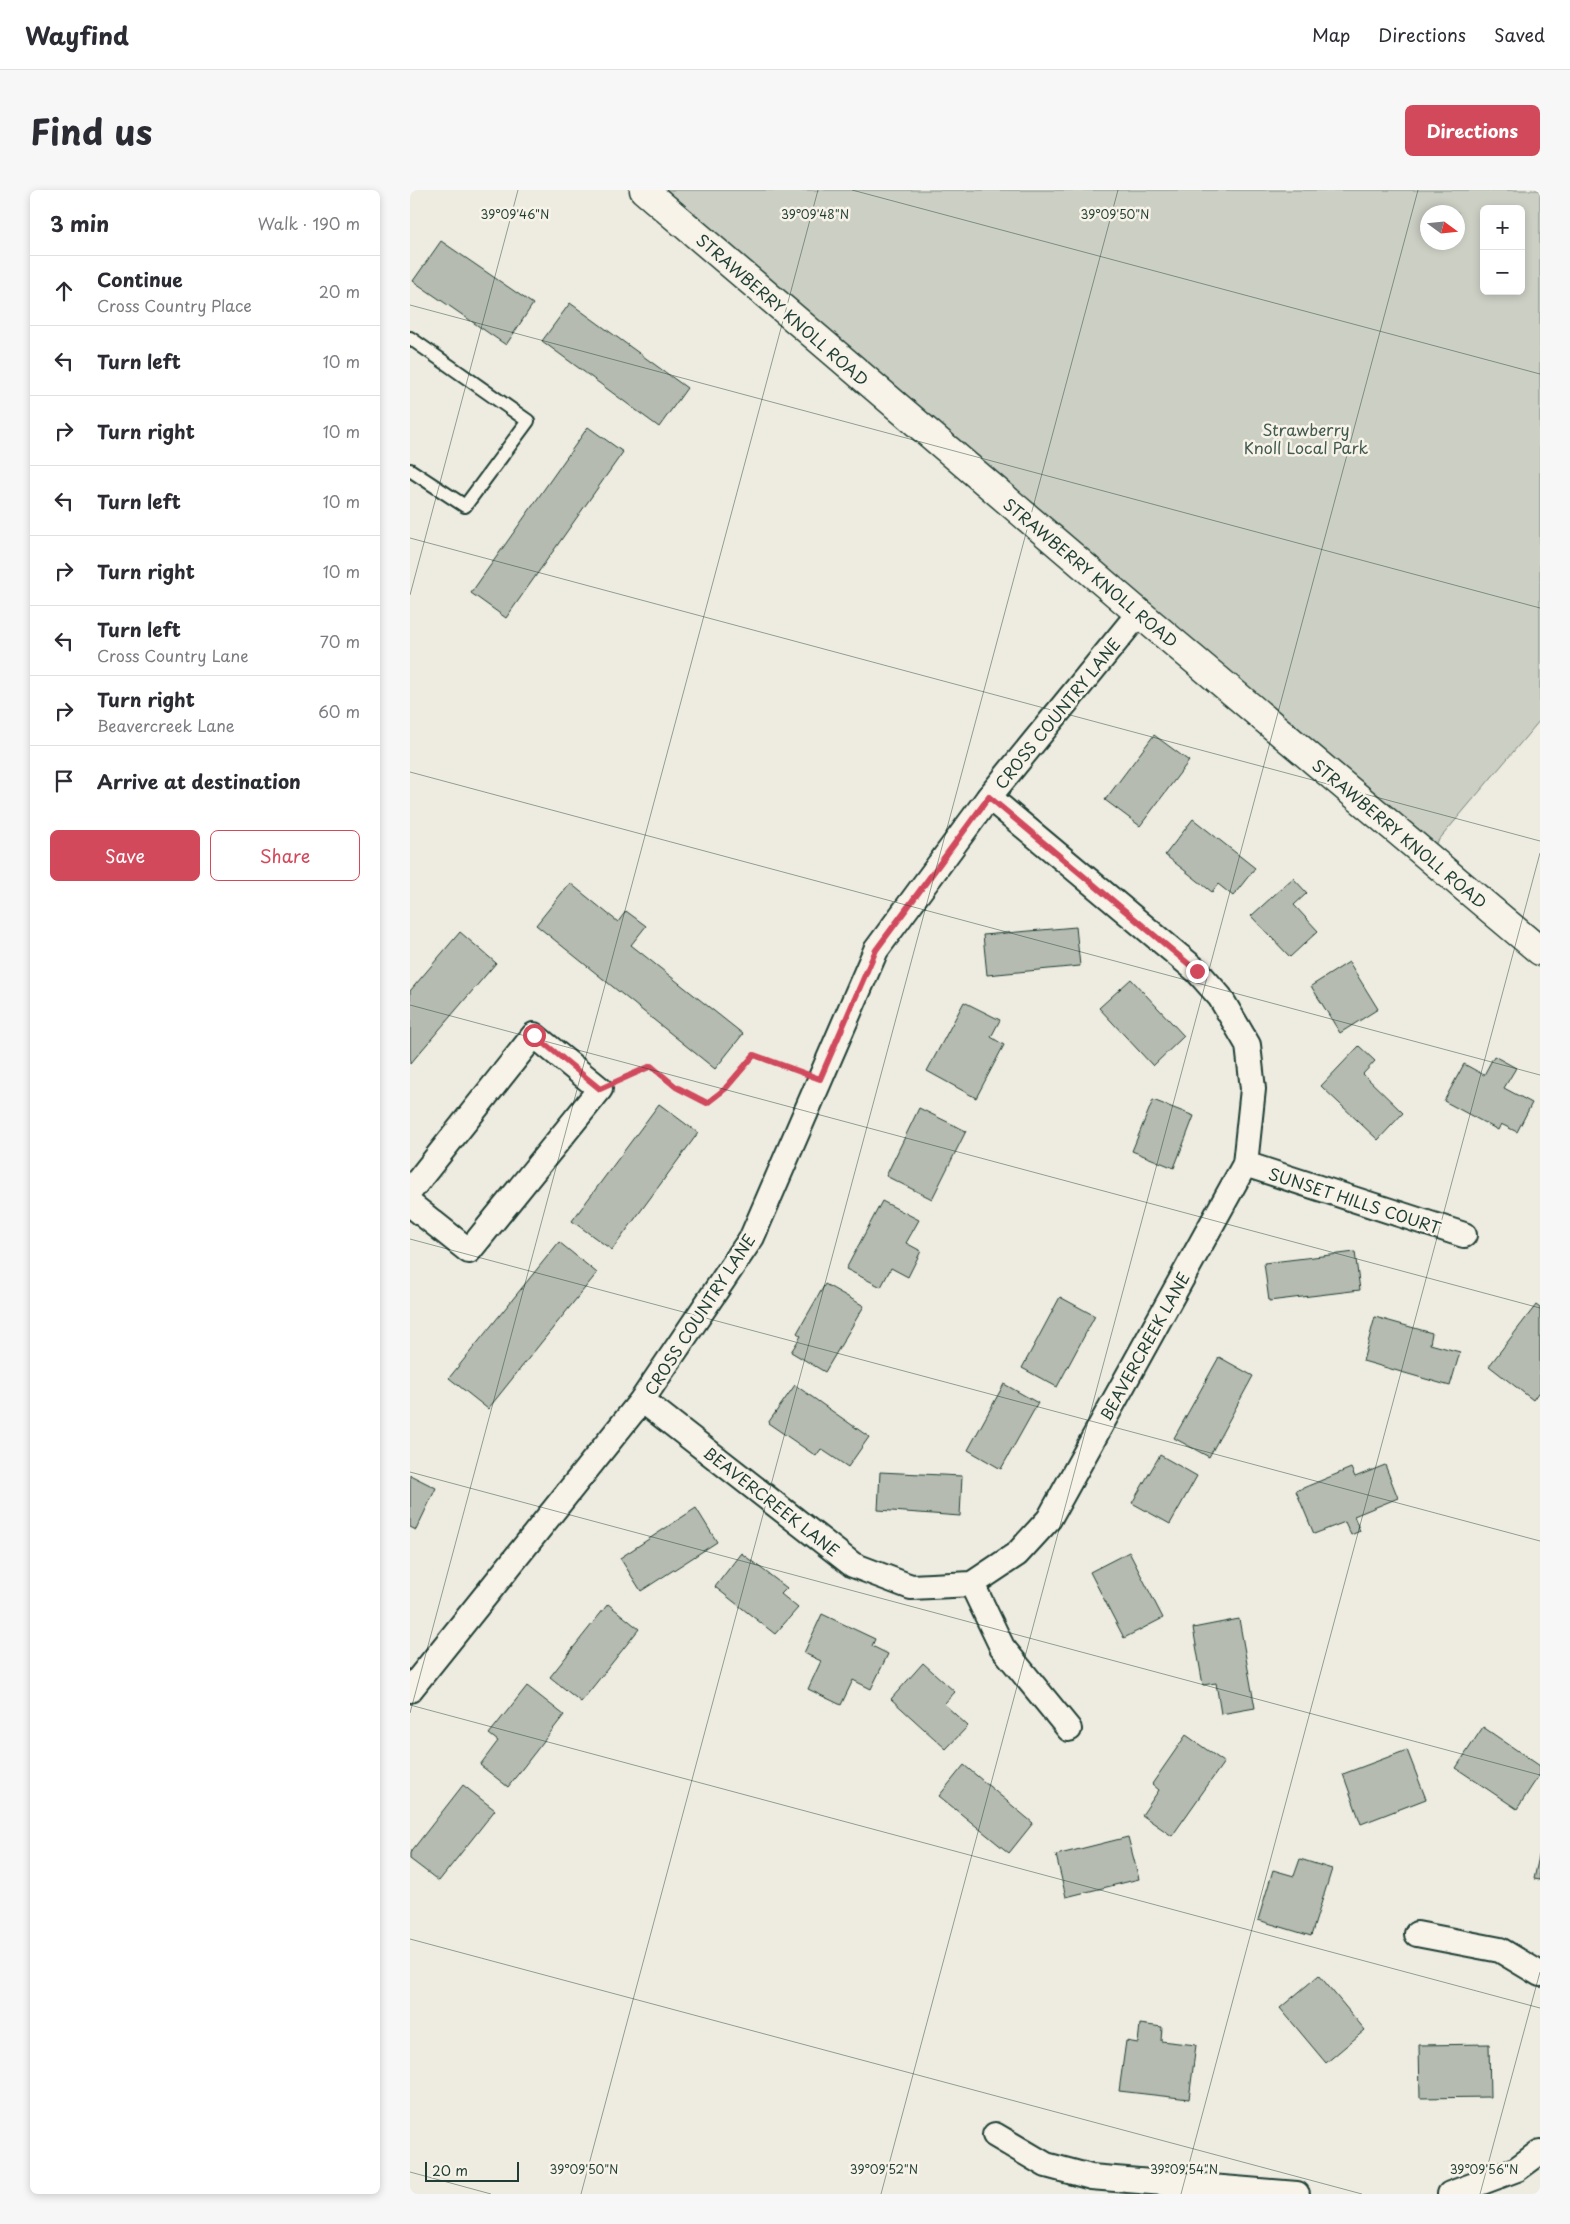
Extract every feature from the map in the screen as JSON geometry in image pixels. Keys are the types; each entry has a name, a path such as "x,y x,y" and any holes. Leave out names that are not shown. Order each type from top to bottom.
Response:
{"street":[{"name":"STRAWBERRY KNOLL ROAD","path":"644,190 1139,613 1540,951"},
{"name":"CROSS COUNTRY LANE","path":"410,1690 642,1400 752,1237 876,950 989,797 1139,613"},
{"name":"BEAVERCREEK LANE","path":"642,1400 853,1565 911,1587 972,1584 1017,1554 1049,1518 1245,1164 1253,1089 1248,1045 1220,997 1197,971 989,797"},
{"path":"410,1191 534,1035 600,1089 469,1251 410,1204"},
{"name":"SUNSET HILLS COURT","path":"1245,1164 1464,1235"},
{"path":"972,1584 1002,1647 1069,1729"},
{"path":"1417,1934 1500,1950 1540,1974"},
{"path":"995,2135 1046,2165 1091,2177 1297,2194"},
{"path":"1450,2194 1517,2169 1540,2152"}],"lane":[{"path":"410,338 528,421 465,506 410,470"}],"path":[{"path":"600,1089 651,1066 676,1087 707,1103 725,1089 754,1055 820,1079"}],"green space":[{"name":"Strawberry Knoll Local Park","path":"654,190 1540,190 1540,720 1432,848"}],"building":[{"path":"441,241 533,304 506,345 413,281"},
{"path":"570,303 687,388 659,427 542,341"},
{"path":"588,427 623,452 506,618 471,593"},
{"path":"1154,735 1189,761 1140,826 1105,800"},
{"path":"1193,819 1255,868 1233,896 1218,884 1212,892 1165,855"},
{"path":"1293,878 1307,893 1294,905 1318,931 1290,957 1251,916"},
{"path":"570,883 618,922 626,911 646,926 631,945 743,1034 715,1069 536,925"},
{"path":"1076,927 1080,966 987,975 983,935"},
{"path":"460,932 496,963 410,1064 410,991"},
{"path":"1349,962 1378,1009 1340,1033 1311,986"},
{"path":"1131,979 1184,1036 1153,1066 1099,1008"},
{"path":"964,1002 1000,1020 991,1037 1004,1045 976,1098 927,1071"},
{"path":"1359,1046 1375,1061 1363,1074 1403,1113 1378,1140 1321,1086"},
{"path":"1494,1056 1516,1068 1504,1088 1532,1103 1517,1132 1501,1124 1498,1130 1444,1101 1464,1064 1484,1075"},
{"path":"1153,1100 1194,1116 1174,1168 1132,1151"},
{"path":"659,1104 698,1133 612,1250 572,1221"},
{"path":"919,1108 966,1131 932,1199 886,1176"},
{"path":"882,1201 919,1220 906,1243 921,1251 908,1277 891,1268 881,1287 846,1269"},
{"path":"559,1242 597,1273 488,1409 449,1378"},
{"path":"1355,1252 1360,1290 1269,1301 1264,1263"},
{"path":"825,1284 864,1306 825,1372 791,1352 801,1336 797,1333"},
{"path":"1060,1297 1095,1316 1057,1387 1022,1368"},
{"path":"1536,1305 1540,1308 1540,1390 1533,1400 1489,1366"},
{"path":"1375,1317 1432,1333 1430,1344 1460,1352 1450,1386 1363,1361"},
{"path":"1219,1357 1253,1376 1209,1457 1174,1438"},
{"path":"1004,1384 1038,1403 1001,1469 968,1450"},
{"path":"795,1385 869,1437 848,1467 821,1449 816,1456 768,1423"},
{"path":"1160,1455 1197,1476 1170,1524 1132,1503"},
{"path":"1385,1465 1398,1498 1354,1516 1360,1531 1351,1535 1345,1522 1314,1534 1296,1491 1351,1468 1355,1477"},
{"path":"880,1472 962,1476 960,1516 878,1510"},
{"path":"410,1475 436,1488 416,1530 410,1527"},
{"path":"696,1508 717,1542 641,1591 620,1558"},
{"path":"1129,1552 1163,1618 1124,1638 1090,1572"},
{"path":"741,1553 787,1588 781,1594 798,1608 775,1634 715,1587"},
{"path":"608,1604 639,1629 581,1702 550,1677"},
{"path":"822,1614 875,1639 872,1646 888,1654 871,1689 853,1680 841,1705 808,1689 821,1661 804,1653"},
{"path":"1239,1619 1255,1708 1221,1714 1216,1683 1203,1685 1193,1628"},
{"path":"923,1663 955,1692 944,1704 968,1726 946,1749 891,1699"},
{"path":"527,1686 564,1715 508,1787 480,1765 498,1741 489,1734"},
{"path":"1483,1727 1540,1766 1540,1774 1517,1809 1456,1768"},
{"path":"1186,1735 1224,1762 1172,1836 1142,1815 1159,1790 1152,1784"},
{"path":"1407,1750 1426,1799 1361,1824 1343,1774"},
{"path":"964,1765 1033,1823 1009,1853 939,1796"},
{"path":"463,1785 495,1810 439,1881 410,1859 410,1853"},
{"path":"1128,1837 1139,1879 1066,1897 1056,1855"},
{"path":"1540,1852 1540,1880 1534,1879"},
{"path":"1300,1859 1332,1869 1311,1936 1258,1920 1273,1870 1294,1876"},
{"path":"1319,1975 1365,2030 1326,2063 1280,2008"},
{"path":"1140,2024 1162,2027 1161,2041 1196,2045 1189,2099 1119,2091 1126,2041 1138,2043"},
{"path":"1489,2044 1490,2097 1420,2098 1419,2045"}],"route":[{"path":"534,1035 600,1089 651,1066 676,1087 707,1103 725,1089 754,1055 820,1079 876,950 989,797 1197,971"}]}
